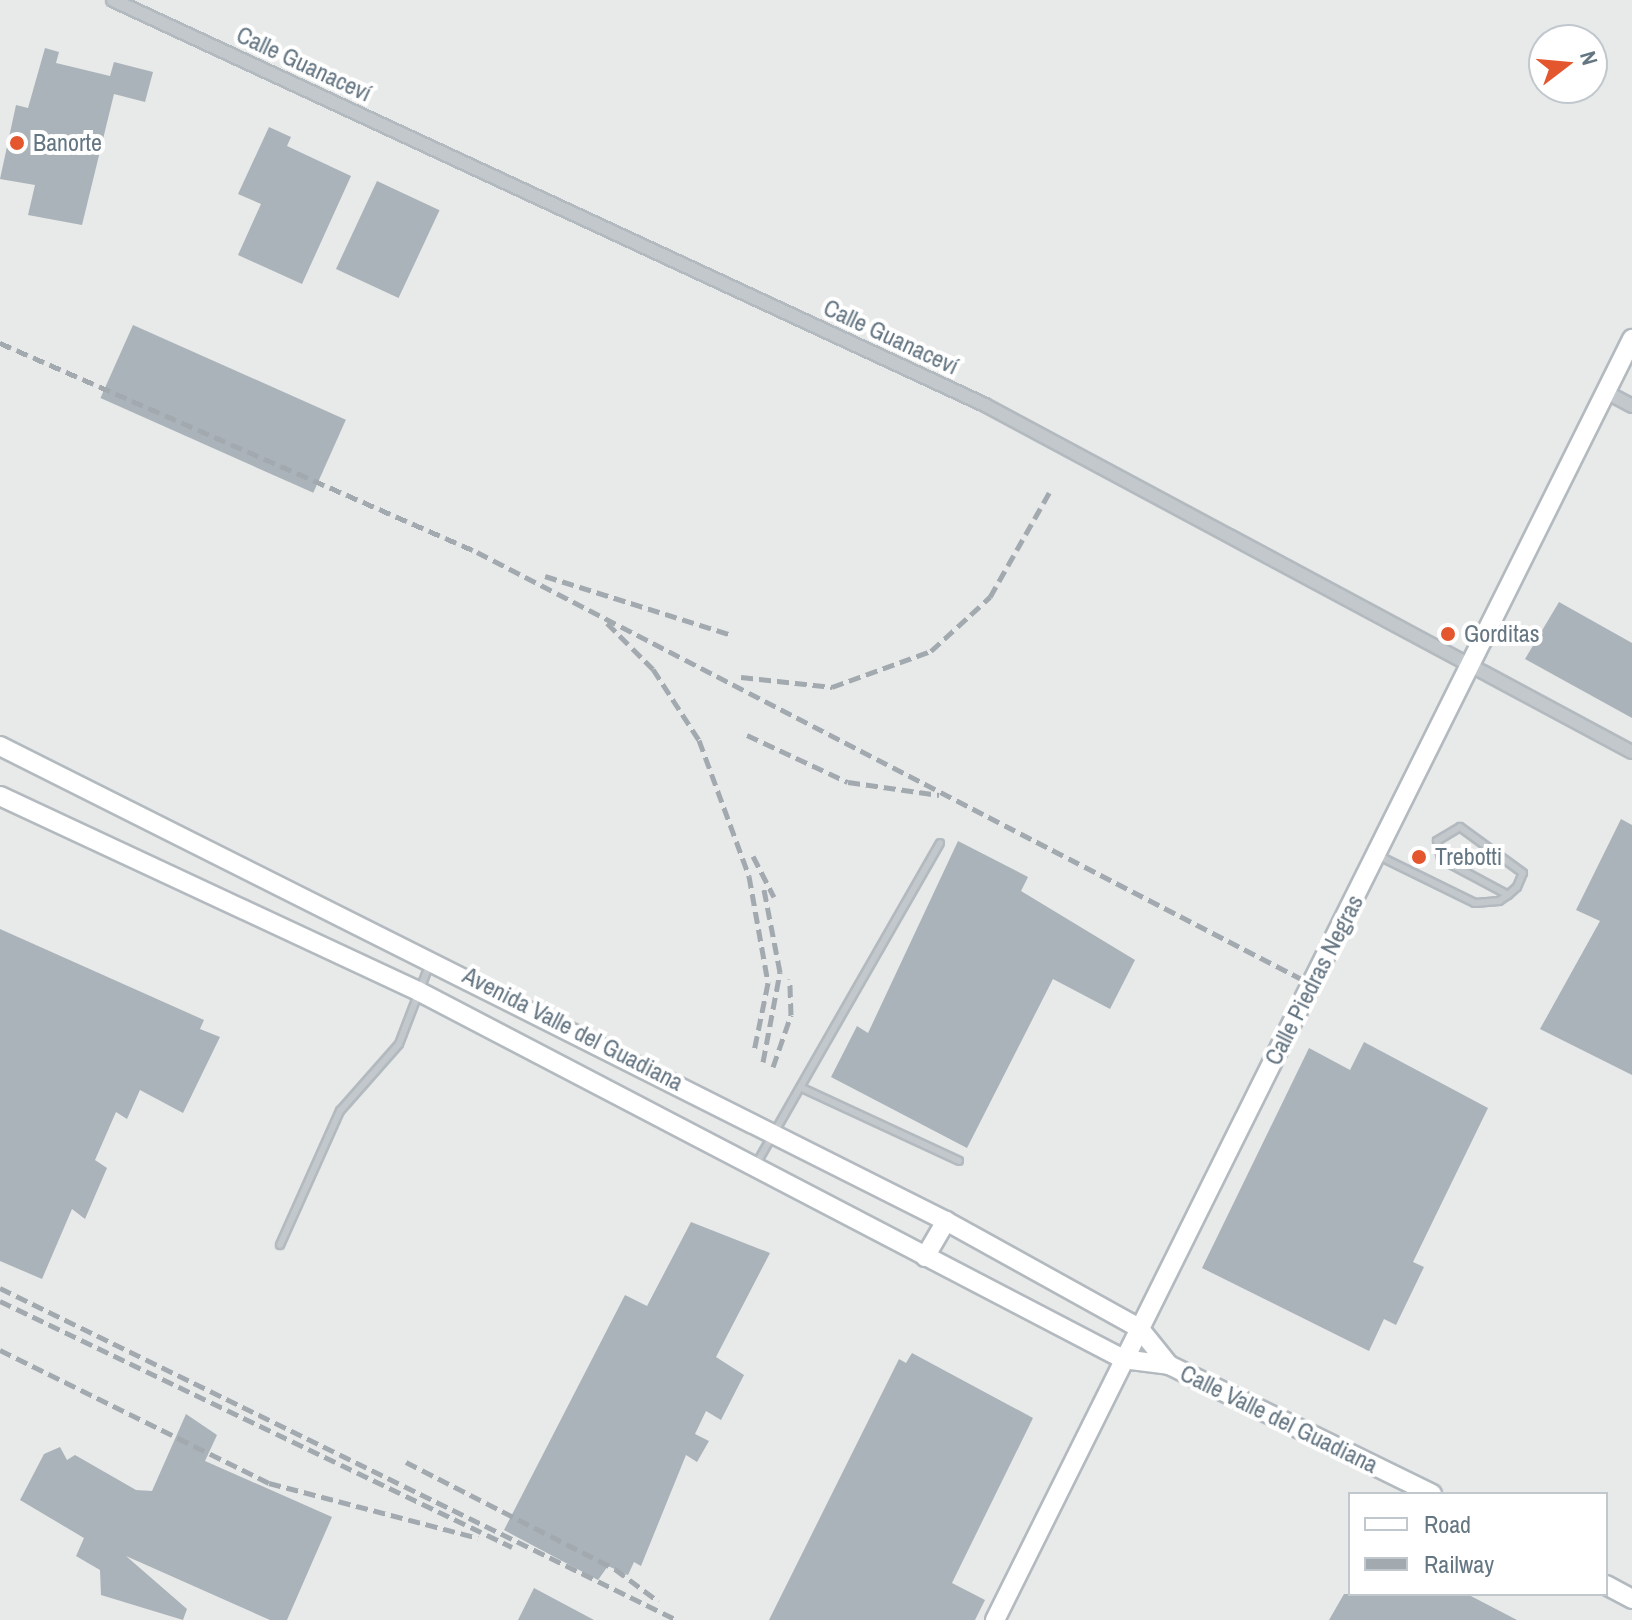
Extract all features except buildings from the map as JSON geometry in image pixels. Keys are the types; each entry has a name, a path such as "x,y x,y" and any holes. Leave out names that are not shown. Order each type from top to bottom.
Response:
{"main road":[{"name":"Calle Piedras Negras","path":"995,1620 1632,339"},
{"name":"Avenida Valle del Guadiana","path":"0,746 433,958 776,1133 946,1221 1139,1328"},
{"name":"Avenida Valle del Guadiana","path":"0,796 418,991 753,1169 1123,1359 1169,1365"},
{"path":"925,1257 946,1221"},
{"path":"1139,1328 1169,1365"},
{"name":"Calle Valle del Guadiana","path":"1169,1365 1428,1492"},
{"path":"1608,1586 1632,1599"}],"street":[{"name":"Calle Guanaceví","path":"113,0 985,405 1632,752"},
{"path":"1606,392 1632,406"}],"lane":[{"path":"1377,855 1475,903 1508,895 1523,873 1511,858 1460,827 1437,841 1441,859 1508,895"},
{"path":"753,1169 940,843"},
{"path":"280,1245 340,1111 399,1044 433,958"},
{"path":"802,1088 959,1161"}],"shaded area":[{"path":"0,0 1632,0 1632,1620 0,1620"}],"railway":[{"path":"0,343 477,552 1311,984"},
{"path":"741,677 832,687 931,651 990,597 1052,488"},
{"path":"545,576 729,634"},
{"path":"607,623 653,669 699,740 749,876 768,983 754,1051"},
{"path":"747,735 848,782 939,795"},
{"path":"753,856 774,897"},
{"path":"763,1062 780,972 764,890"},
{"path":"773,1067 791,1015 790,979"},
{"path":"0,1288 677,1620"},
{"path":"0,1301 512,1547"},
{"path":"0,1350 269,1483 478,1538"},
{"path":"406,1462 615,1569 658,1601"}],"place":[{"name":"Banorte","path":"17,143"},
{"name":"Gorditas","path":"1448,634"},
{"name":"Trebotti","path":"1419,857"}]}
